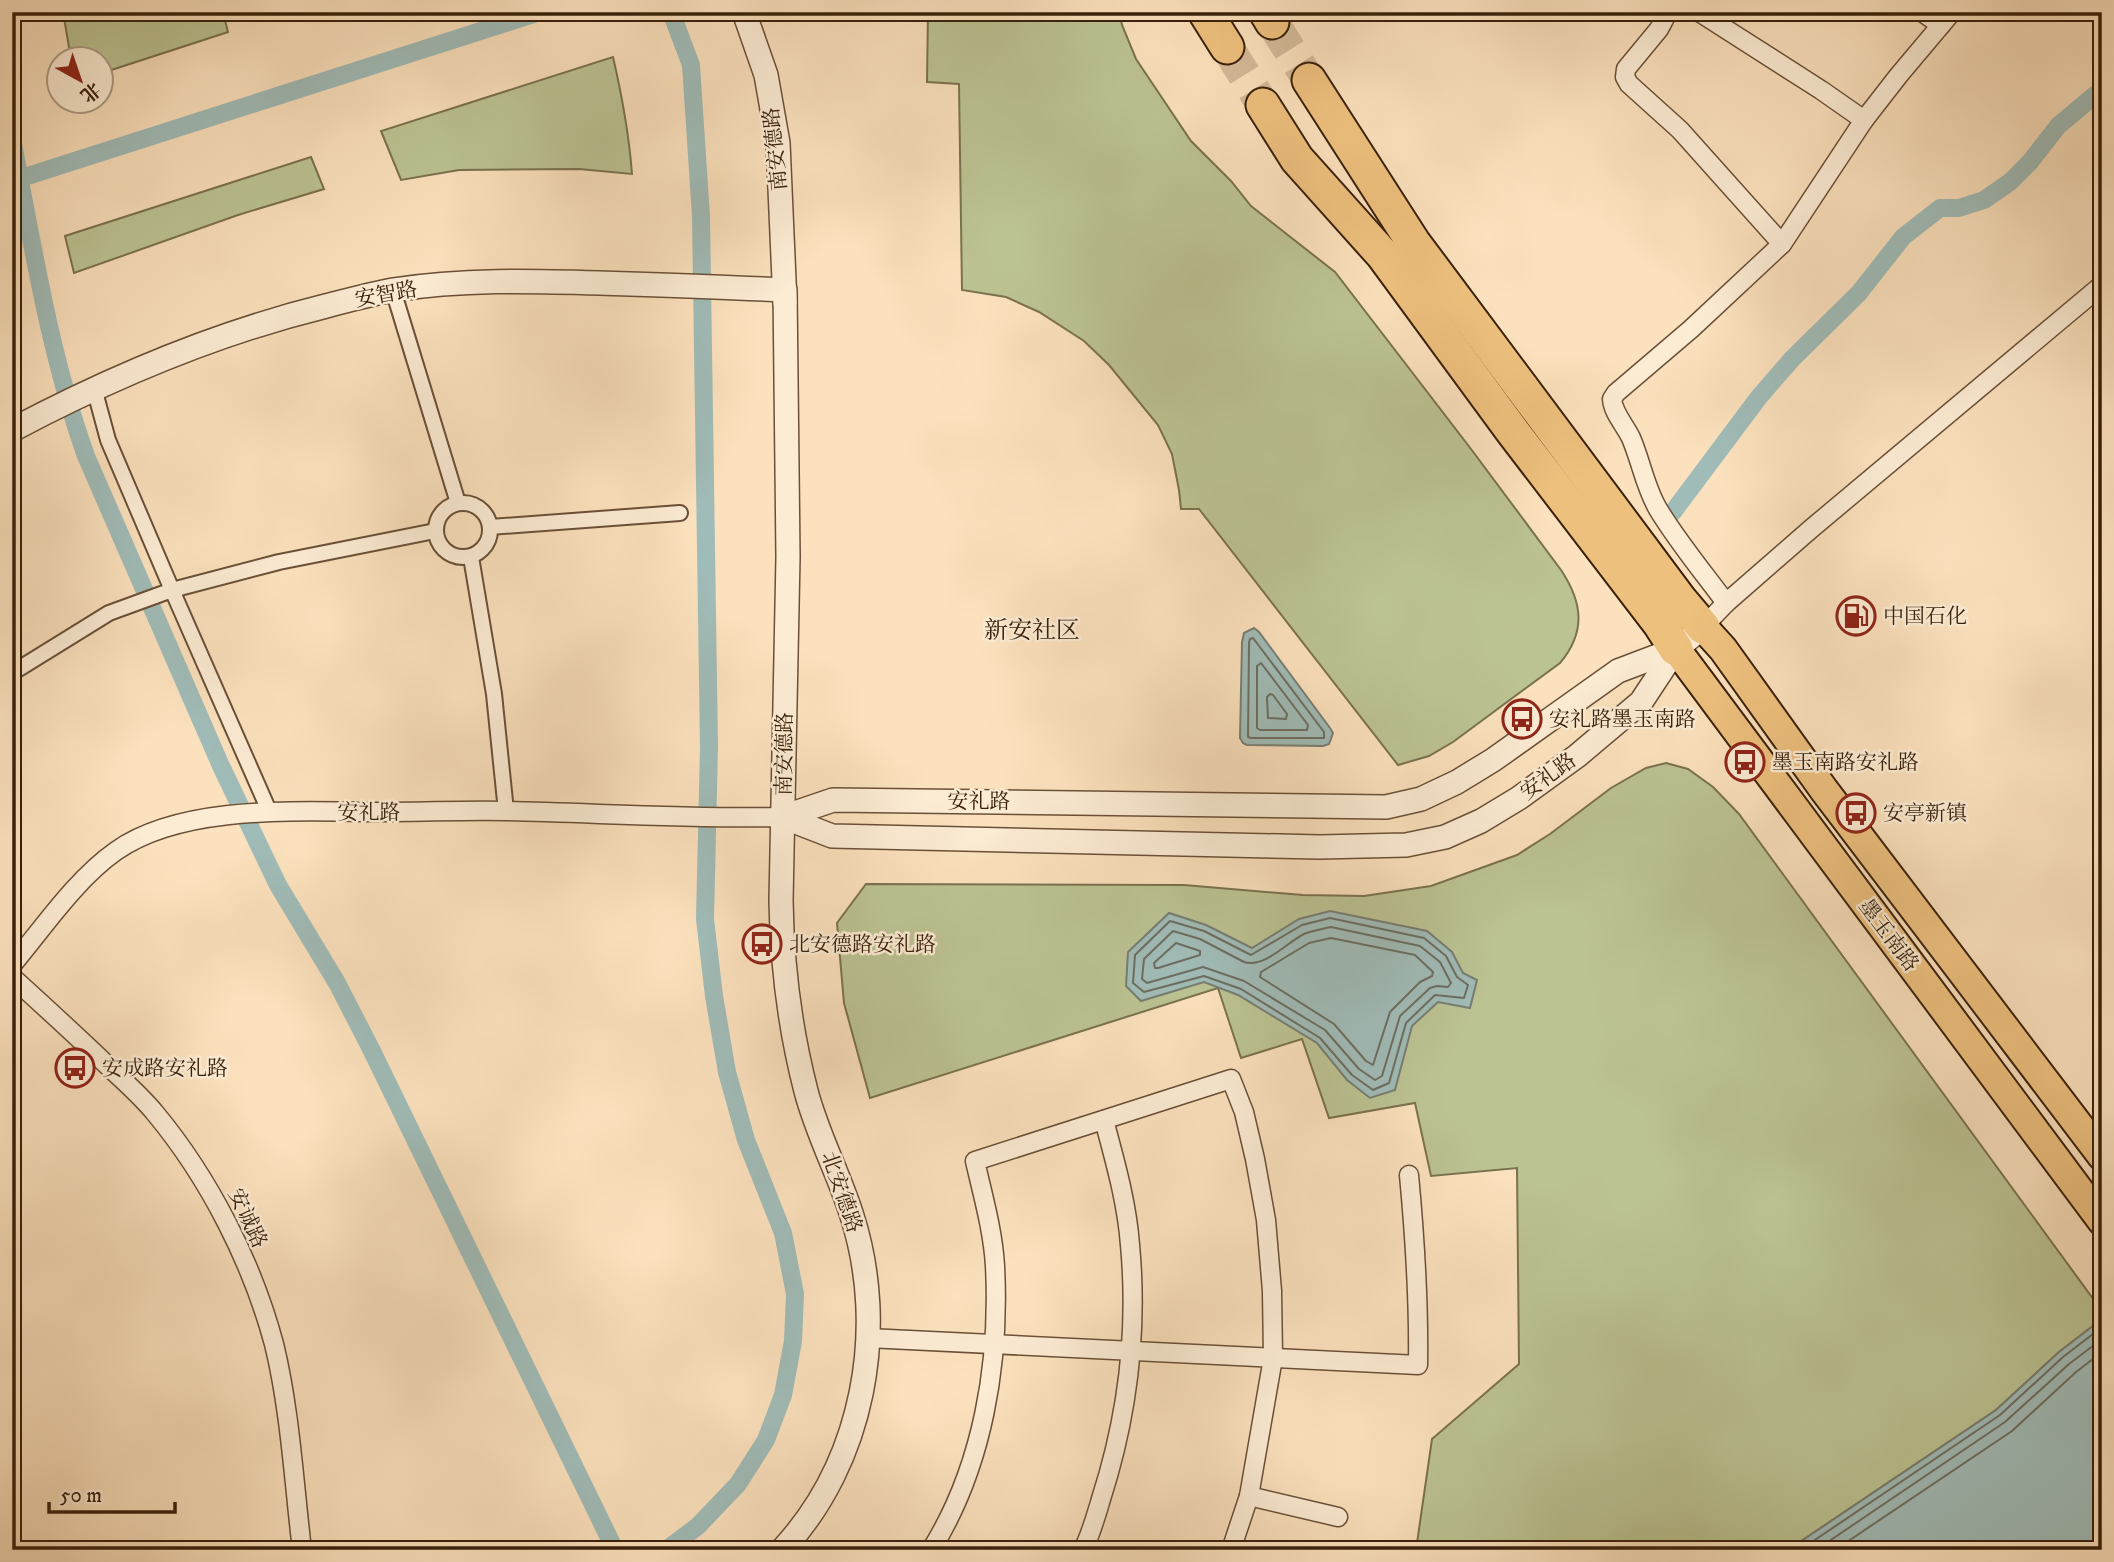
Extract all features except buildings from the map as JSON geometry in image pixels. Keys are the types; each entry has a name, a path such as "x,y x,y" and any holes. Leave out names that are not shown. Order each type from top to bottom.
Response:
{"highway":[{"path":"1205,12 1227,47"},
{"path":"1309,80 1421,251 1703,627"},
{"path":"1263,105 1297,159 1383,254 1676,649"}],"main road":[{"name":"墨玉南路","path":"1703,627 1723,649 1824,790 2102,1156"},
{"name":"墨玉南路","path":"1676,649 2102,1221"}],"street":[{"name":"南安德路","path":"744,12 766,75 778,143 785,290 783,817"},
{"path":"1668,12 1659,29 1626,69 1625,77 1629,84 1680,130 1782,244"},
{"path":"1699,12 1864,120"},
{"path":"1726,603 1658,509 1632,441 1613,407 1612,399 1782,244 1864,120 1946,19 1922,12"},
{"name":"安智路","path":"12,430 88,391 196,345 254,325 393,290 461,283 538,282 785,290"},
{"path":"1676,649 1822,520 2102,285"},
{"path":"393,290 458,503"},
{"path":"88,391 165,592 262,813"},
{"path":"458,503 475,505 487,516 490,527 491,532 485,548 471,557 458,558 447,553 439,543 435,531 438,518 446,508 458,503"},
{"path":"490,527 680,513"},
{"path":"12,673 109,613 165,592 279,562 435,531"},
{"path":"471,557 494,694 506,811"},
{"name":"安礼路","path":"12,965 81,883 116,851 157,830 206,818 262,813 506,811 687,818 783,817 833,800 1386,807 1421,799 1457,782 1493,760 1618,671 1676,649"},
{"name":"安礼路","path":"783,817 831,836 1320,848 1406,845 1445,837 1481,821 1519,798 1577,756 1642,702 1676,649"},
{"name":"北安德路","path":"782,1550 816,1506 836,1469 857,1413 865,1377 868,1338 868,1297 862,1255 852,1216 807,1094 793,1030 782,944 783,817"},
{"name":"安诚路","path":"12,978 94,1051 153,1111 177,1140 215,1198 254,1285 274,1343 284,1397 302,1550"},
{"path":"931,1550 964,1485 976,1446 994,1344 995,1264 989,1221 975,1161 1231,1079 1244,1112 1266,1220 1272,1291 1273,1358 1249,1496 1231,1550"},
{"path":"1083,1550 1111,1468 1131,1351 1133,1305 1130,1244 1119,1179 1104,1119"},
{"path":"868,1338 1418,1365 1419,1314 1409,1175"},
{"path":"1249,1496 1338,1517"}],"green space":[{"path":"63,12 223,12 228,32 116,68 116,46 69,46"},
{"path":"928,12 1119,12 1136,59 1191,141 1231,181 1251,206 1335,272 1561,570 1574,594 1579,617 1574,640 1560,663 1453,742 1429,756 1398,765 1199,509 1181,509 1172,454 1158,425 1109,365 1084,341 1039,312 1006,297 962,290 959,84 927,82"},
{"path":"613,57 625,115 632,174 579,169 459,170 401,180 381,131"},
{"path":"311,157 324,189 238,215 74,273 65,236"},
{"path":"1666,763 1688,769 1713,787 1739,814 2102,1311 2102,1319 2059,1352 1996,1410 1788,1550 1416,1550 1432,1439 1519,1364 1517,1168 1431,1176 1415,1103 1329,1118 1302,1039 1241,1058 1218,988 870,1098 844,1003 837,923 866,884 1184,885 1303,895 1364,896 1431,886 1517,855 1611,788 1646,768"}],"water":[{"path":"1254,628 1330,728 1333,733 1329,744 1243,743 1240,738 1242,642 1244,633"},
{"path":"1330,911 1427,931 1452,952 1463,973 1477,980 1470,1008 1438,1002 1412,1026 1395,1090 1370,1098 1347,1080 1317,1043 1238,995 1204,982 1141,1001 1126,986 1128,952 1169,913 1206,925 1252,948 1299,919"},
{"path":"2102,1319 2102,1550 1788,1550 1996,1410 2059,1352"}],"waterway":[{"path":"12,181 540,12"},
{"path":"666,1550 698,1526 738,1484 766,1440 783,1395 793,1341 795,1294 783,1233 746,1140 727,1072 705,919 709,747 701,216 691,65 671,12"},
{"path":"1673,512 1759,397 1792,359 1859,293 1903,237 1940,208 1959,208 1984,200 2010,182 2030,162 2058,126 2102,89"},
{"path":"12,139 52,338 86,456 221,766 278,885 337,983 371,1049 615,1550"}],"tunnel":[{"path":"1272,22 1309,80"},
{"path":"1227,47 1263,105"}],"place":[{"name":"中国石化","path":"1856,616"},
{"name":"安礼路墨玉南路","path":"1522,719"},
{"name":"墨玉南路安礼路","path":"1745,762"},
{"name":"安亭新镇","path":"1856,813"},
{"name":"北安德路安礼路","path":"762,944"},
{"name":"安成路安礼路","path":"75,1068"}],"district":[{"name":"新安社区","path":"1032,630"}]}
